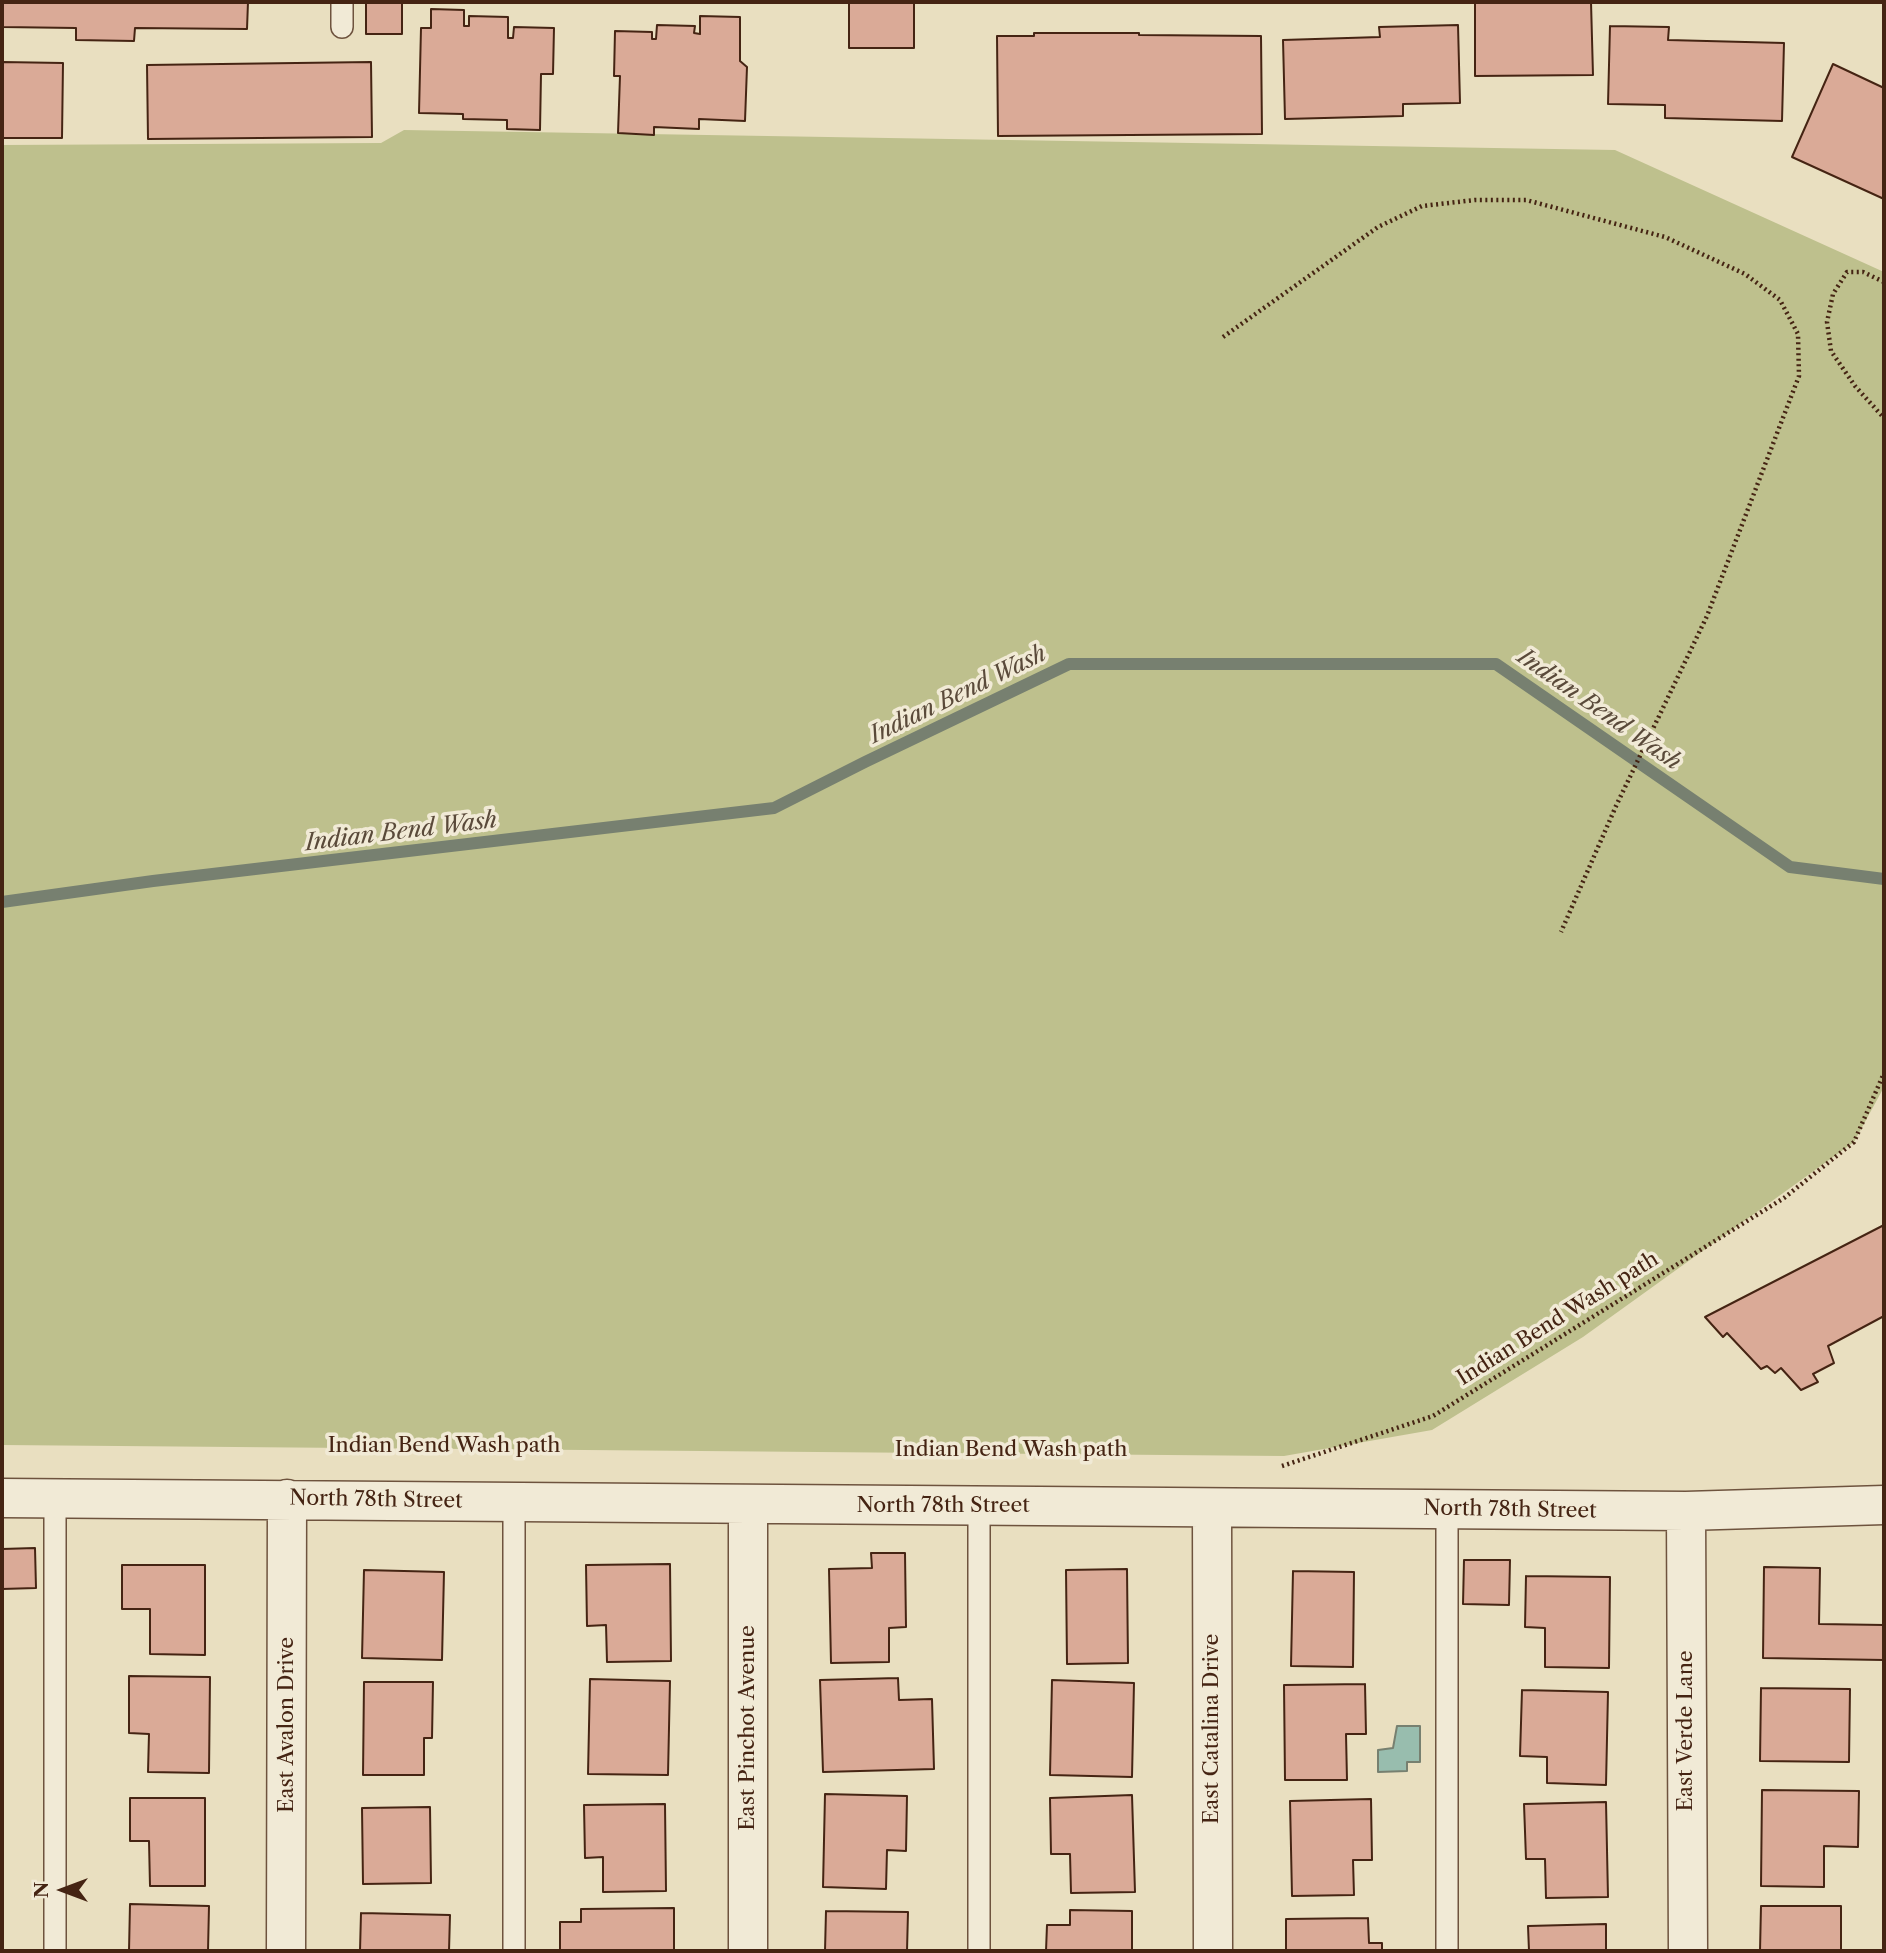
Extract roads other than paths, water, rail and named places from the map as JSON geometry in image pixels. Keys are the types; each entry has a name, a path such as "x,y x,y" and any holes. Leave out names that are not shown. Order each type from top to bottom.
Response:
{"street":[{"name":"North 78th Street","path":"2,1498 1686,1511 1884,1505"},
{"name":"East Avalon Drive","path":"286,1951 287,1499"},
{"name":"East Pinchot Avenue","path":"748,1505 748,1951"},
{"name":"East Catalina Drive","path":"1212,1508 1213,1951"},
{"name":"East Verde Lane","path":"1686,1511 1688,1951"}],"lane":[{"path":"342,2 342,27"},
{"path":"55,1498 55,1951"},
{"path":"514,1502 514,1951"},
{"path":"978,1507 979,1951"},
{"path":"1447,1509 1447,1951"}],"waterway":[{"name":"Indian Bend Wash","path":"2,902 153,881 774,808 1069,664 1496,664 1790,867 1884,879"}]}
